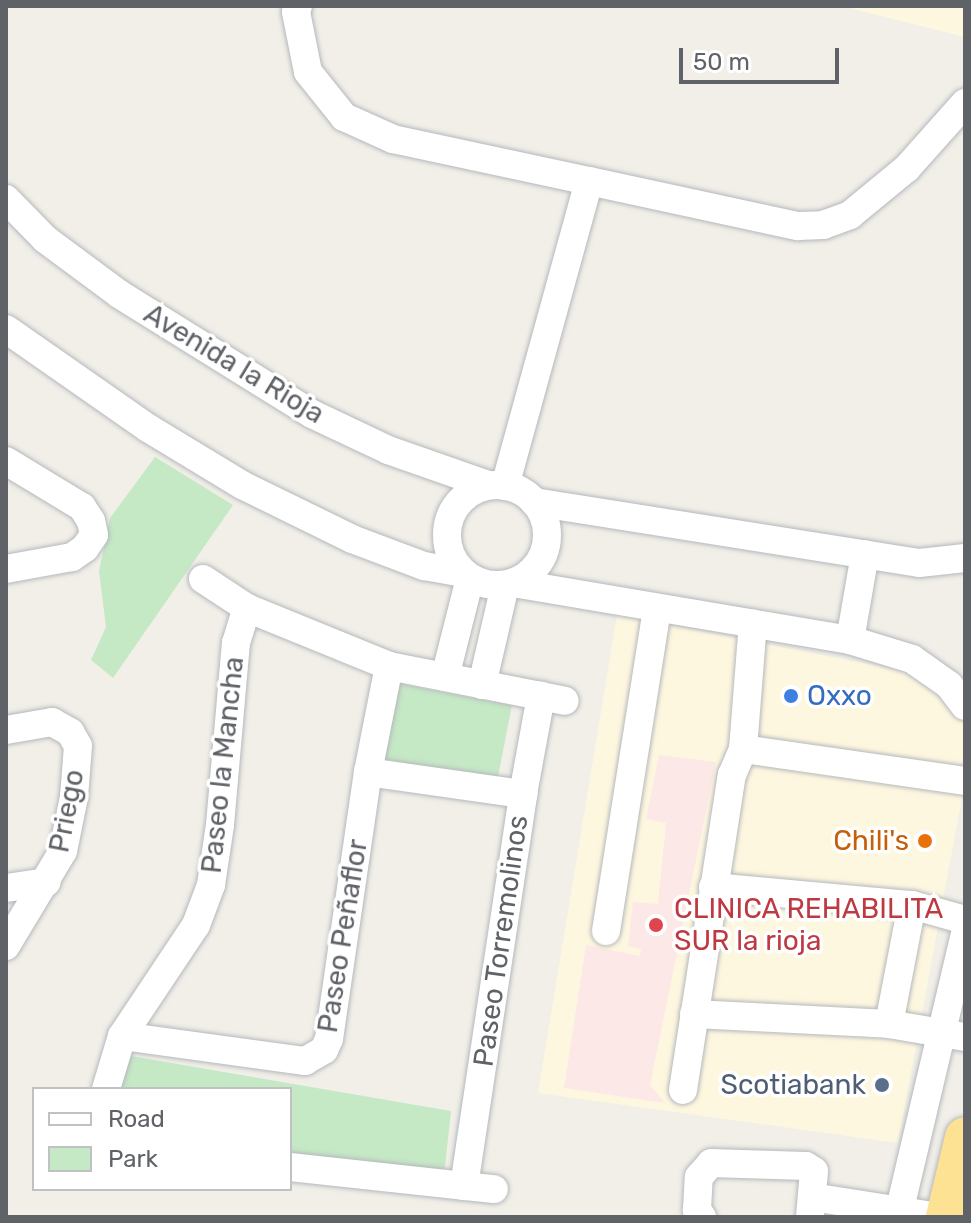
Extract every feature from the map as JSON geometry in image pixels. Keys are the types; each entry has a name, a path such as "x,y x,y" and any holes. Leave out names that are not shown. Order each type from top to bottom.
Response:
{"highway":[{"path":"946,1217 965,1137"}],"street":[{"path":"298,6 296,12 308,72 344,117 393,139 798,226 823,225 850,215 907,168 965,103"},
{"path":"497,486 589,181"},
{"name":"Avenida la Rioja","path":"6,199 45,239 119,294 312,414 388,450 497,486"},
{"path":"6,329 148,428 242,485 352,539 424,566 466,575 493,586 509,584 850,640 912,659 949,685 965,706"},
{"path":"6,461 82,507 91,521 94,535 85,548 72,557 6,569"},
{"path":"203,579 247,608 389,666 482,685 509,584 533,569 545,549 543,516 534,502 522,492 497,486 473,490 451,513 447,545 466,575 445,677"},
{"path":"534,502 919,563 965,558"},
{"path":"850,640 865,554"},
{"name":"Paseo la Mancha","path":"107,1087 122,1036 196,925 211,885 220,825 236,643 247,608"},
{"path":"606,931 657,608"},
{"path":"683,1090 732,775 743,749 753,623"},
{"name":"Paseo Peñaflor","path":"122,1036 305,1061 324,1050 368,772 389,666"},
{"name":"Paseo Torremolinos","path":"464,1186 523,794 553,699 482,685"},
{"name":"Priego","path":"6,730 52,722 70,732 78,746 74,797 63,851 6,946"},
{"path":"743,749 965,781"},
{"path":"368,772 523,794"},
{"path":"6,888 47,882"},
{"path":"713,887 912,905 965,920"},
{"path":"889,1024 912,905"},
{"path":"899,1213 954,1036 965,934"},
{"path":"694,1014 889,1024 954,1036"},
{"path":"702,1217 697,1210 699,1177 711,1163 806,1166 814,1171 811,1207 939,1217"},
{"path":"292,1167 494,1189"}],"shaded area":[{"path":"841,6 965,6 965,37"},
{"path":"617,615 965,683 965,781 898,1143 538,1093"},
{"name":"CLINICA REHABILITA SUR la rioja","path":"659,755 716,762 650,1085 665,1103 564,1088 586,945 640,956 641,949 628,946 633,902 658,904 666,823 646,819"}],"green space":[{"path":"155,457 233,505 113,678 91,660 106,627 99,571 110,518"},
{"path":"396,683 512,706 497,781 381,759"},
{"path":"119,1054 451,1111 444,1176 292,1158 292,1087 112,1087"}],"place":[{"name":"Oxxo","path":"791,696"},
{"name":"Chili's","path":"925,841"},
{"name":"CLINICA REHABILITA SUR la rioja","path":"656,925"},
{"name":"Scotiabank","path":"882,1085"}]}
